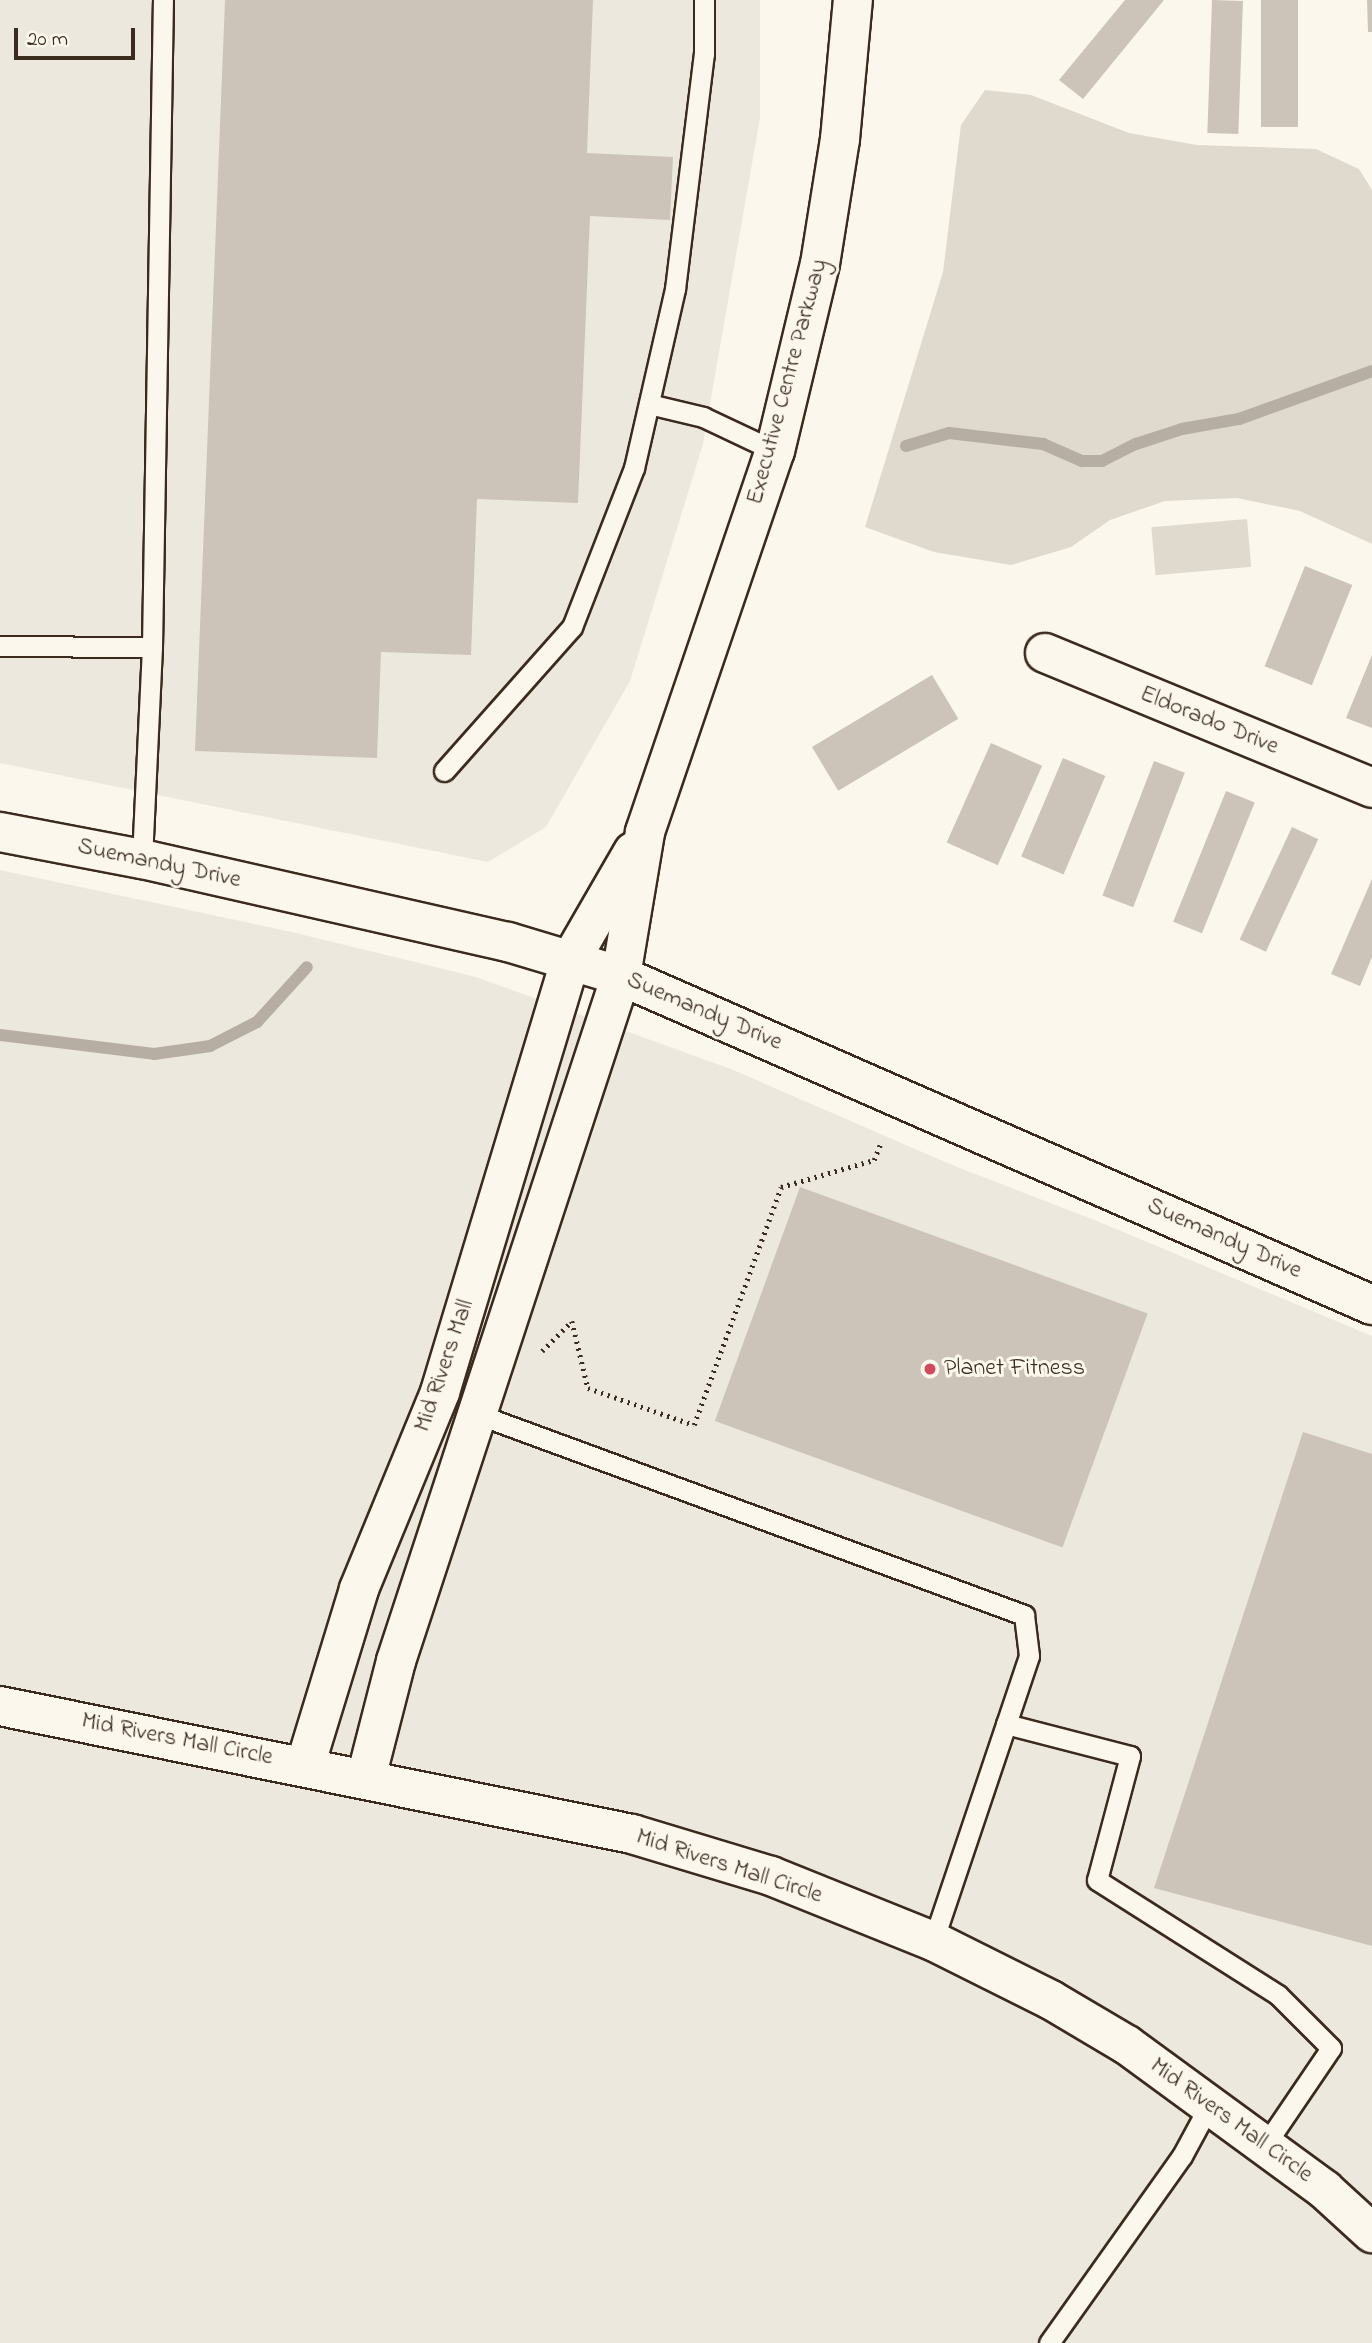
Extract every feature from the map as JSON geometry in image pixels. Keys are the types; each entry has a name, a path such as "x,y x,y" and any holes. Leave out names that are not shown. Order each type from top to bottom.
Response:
{"street":[{"name":"Executive Centre Parkway","path":"621,976 645,832 775,451 820,264 840,139 853,0"},
{"name":"Eldorado Drive","path":"1045,653 1372,788"},
{"name":"Suemandy Drive","path":"0,832 142,859 508,942 621,976 1372,1305"},
{"name":"Executive Centre Parkway","path":"570,961 645,832"},
{"name":"Mid Rivers Mall","path":"305,1766 359,1589 440,1392 570,961"},
{"name":"Mid Rivers Mall","path":"366,1779 396,1661 621,976"},
{"name":"Mid Rivers Mall Circle","path":"0,1706 632,1834 771,1876 933,1941 1051,2000 1116,2039 1210,2104 1325,2190 1372,2233"}],"lane":[{"path":"142,859 152,647 163,0"},
{"path":"444,771 572,627 634,468 675,289 704,54 704,0"},
{"path":"649,404 703,417 775,451"},
{"path":"0,646 152,647"},
{"path":"477,1414 1024,1615 1029,1656 933,1941"},
{"path":"1006,1724 1130,1756 1097,1880 1278,1995 1331,2048 1265,2145"},
{"path":"1049,2343 1182,2156 1210,2104"}],"path":[{"path":"538,1355 572,1321 588,1388 694,1425 781,1187 874,1160 880,1145"}],"shaded area":[{"path":"0,0 760,0 760,118 703,444 630,681 546,827 488,862 0,763"},
{"path":"985,90 1031,95 1129,133 1197,145 1316,149 1359,169 1372,190 1372,544 1300,511 1237,498 1165,501 1110,520 1071,547 1011,565 934,552 865,527 943,272 961,125"},
{"path":"1247,519 1251,567 1156,575 1151,527"},
{"path":"0,870 292,932 476,977 731,1069 952,1165 1097,1221 1372,1336 1372,2343 0,2343"}],"building":[{"path":"225,0 593,0 587,153 673,157 670,220 590,216 578,503 477,499 471,655 381,652 377,758 195,751"},
{"path":"1125,0 1164,0 1083,99 1059,80"},
{"path":"1212,0 1243,1 1238,134 1207,133"},
{"path":"1261,0 1298,0 1298,127 1261,127"},
{"path":"1367,0 1372,0 1372,32 1368,32"},
{"path":"1305,566 1352,585 1312,685 1265,666"},
{"path":"1372,655 1372,728 1346,718"},
{"path":"932,675 958,719 838,791 812,747"},
{"path":"991,743 1042,766 998,865 947,843"},
{"path":"1063,758 1105,776 1064,874 1021,856"},
{"path":"1154,761 1185,773 1133,907 1102,895"},
{"path":"1226,791 1255,803 1202,933 1173,922"},
{"path":"1292,827 1318,839 1266,952 1240,939"},
{"path":"1372,879 1372,957 1360,986 1331,974"},
{"name":"Planet Fitness","path":"800,1187 1148,1314 1063,1548 715,1421"},
{"path":"1303,1432 1372,1454 1372,1946 1154,1888"}],"waterway":[{"path":"906,446 949,433 1043,444 1082,461 1102,461 1136,444 1182,429 1239,419 1372,371"},
{"path":"0,1035 154,1054 210,1046 257,1022 307,967"}],"place":[{"name":"Planet Fitness","path":"930,1369"}]}
